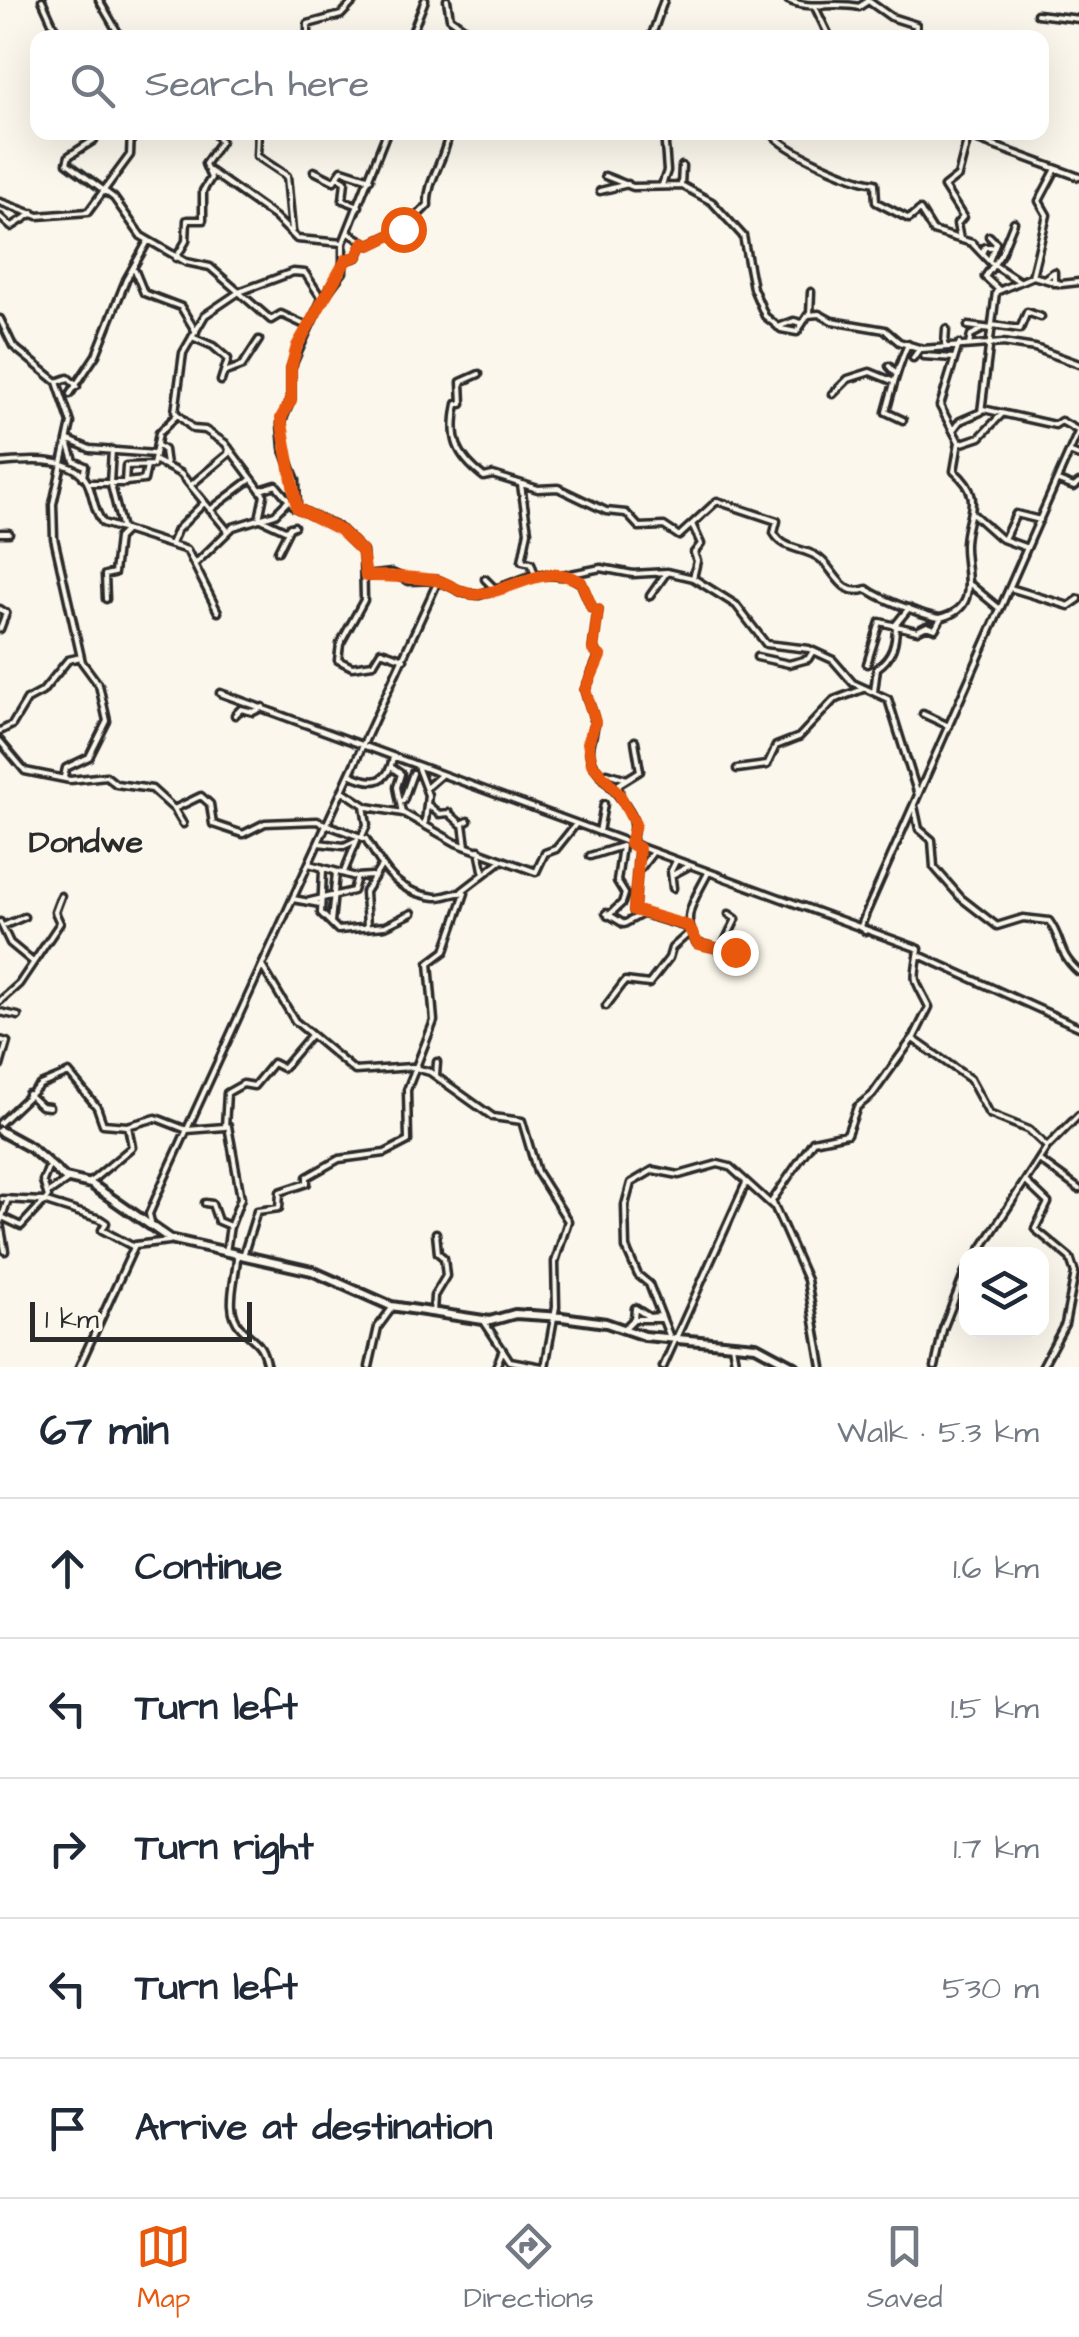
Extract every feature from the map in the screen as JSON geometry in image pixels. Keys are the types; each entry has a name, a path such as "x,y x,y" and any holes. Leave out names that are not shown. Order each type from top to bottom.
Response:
{"street":[{"path":"42,0 56,30"},
{"path":"99,0 116,30"},
{"path":"308,30 308,24 341,15 355,0"},
{"path":"413,30 425,0"},
{"path":"447,0 450,17 467,30"},
{"path":"654,30 664,0"},
{"path":"788,0 815,7 837,2 859,7 868,0 891,18 916,24 915,30"},
{"path":"815,7 826,30"},
{"path":"1038,14 1079,19"},
{"path":"94,140 70,156 67,163 103,191 148,241 176,258 210,266 271,320 281,314 307,326"},
{"path":"0,202 33,213 86,213 130,153 131,140"},
{"path":"220,140 205,164 210,171 305,241 343,243"},
{"path":"258,140 257,156 287,176 292,231"},
{"path":"294,504 296,483 283,446 281,418 291,400 296,349 322,299 343,272 343,243 385,140"},
{"path":"348,233 363,246 406,228 428,206 426,196 443,162 447,140"},
{"path":"662,185 667,172 665,140"},
{"path":"777,140 794,147 814,163 825,164 857,182 876,183 876,202 908,219 920,210 934,232 972,243 990,263 1019,280"},
{"path":"960,240 957,224 963,217 944,186 958,176 964,140"},
{"path":"978,140 1079,177"},
{"path":"680,186 682,166"},
{"path":"1032,276 1047,216 1039,201 1056,169"},
{"path":"314,171 334,180 342,170 370,179"},
{"path":"176,258 186,241 188,219 202,220 202,192 210,171"},
{"path":"605,176 628,184"},
{"path":"337,177 344,180 343,200 359,206"},
{"path":"600,191 628,184 680,186 716,205 742,234 760,305 778,327 794,332 810,314 811,292"},
{"path":"0,218 11,227 33,213"},
{"path":"990,263 1014,222"},
{"path":"989,236 996,244 984,278 999,290"},
{"path":"70,394 96,355 148,241"},
{"path":"346,260 357,257 363,246"},
{"path":"982,253 984,246 990,247"},
{"path":"134,269 143,292 181,307 194,334 228,360 221,380"},
{"path":"88,482 145,480 159,433 177,414 181,358 205,315 238,293 296,272 305,273 322,299"},
{"path":"1044,279 1054,272 1054,283"},
{"path":"953,430 960,421 981,413 993,298 999,290 1032,276 1054,283 1079,282"},
{"path":"968,345 971,335 992,327 1020,329 1027,312 1041,316"},
{"path":"810,314 885,330 920,348 991,342 1035,348 1079,364"},
{"path":"0,319 9,340 57,382 68,410 69,441 78,472"},
{"path":"778,327 794,320 801,324"},
{"path":"968,326 983,330"},
{"path":"945,344 946,329"},
{"path":"0,342 9,340"},
{"path":"222,373 242,366 259,340"},
{"path":"903,420 886,412 894,390 892,381 908,344"},
{"path":"867,664 879,622 896,628 935,628 942,618 959,608 971,585 964,539 972,514 968,486 953,469 959,444 940,406 959,344"},
{"path":"913,358 920,348"},
{"path":"923,356 954,358"},
{"path":"889,366 895,374"},
{"path":"833,394 849,379 870,372 892,381"},
{"path":"479,374 460,384 462,404 457,404 452,432 456,452 485,477 493,475 569,492 606,511 626,513 630,522 648,530 664,526 680,536 716,500 777,521 774,532 781,544 818,556 839,584 856,591 868,589 878,600 900,602 942,618"},
{"path":"57,382 68,378 77,386"},
{"path":"855,928 862,924 1079,431 1060,421 1055,425 1028,415 1001,416 980,408"},
{"path":"177,414 229,448 264,496 260,519"},
{"path":"959,444 977,439 1001,416"},
{"path":"69,441 91,449 154,457 191,486 228,531"},
{"path":"64,778 64,770 91,754 106,723 99,685 78,658 80,648 54,536 53,504 69,441"},
{"path":"157,445 164,450 166,465"},
{"path":"191,486 228,454 229,448"},
{"path":"106,599 105,575 114,573 118,538 123,530 110,483 112,450"},
{"path":"1069,452 1079,456"},
{"path":"0,462 33,459 78,472 88,482 100,521 187,550 218,612"},
{"path":"74,460 85,466 83,477"},
{"path":"125,482 126,466 148,466"},
{"path":"210,509 250,480"},
{"path":"1057,480 1073,487 1079,483"},
{"path":"521,483 528,530 522,561 531,563 535,575"},
{"path":"260,490 277,486 294,504 340,530 363,552 363,603 340,644 338,660 356,668 373,664 382,651 404,659"},
{"path":"171,544 177,530 204,503"},
{"path":"195,560 228,531 294,504"},
{"path":"972,514 1004,538 1027,548"},
{"path":"1004,538 1016,514 1040,520"},
{"path":"260,519 292,527 278,551"},
{"path":"692,524 701,544 694,554 698,560 693,578"},
{"path":"0,533 9,533"},
{"path":"364,575 392,573 409,580 438,581 464,593 497,589 535,575 601,568 634,574 667,572 693,578 736,605 766,644 814,652 833,660 863,689 889,701 918,795"},
{"path":"650,596 667,572"},
{"path":"566,574 581,582 592,608 598,610 593,650 600,656 585,690 595,722 589,750 594,766 616,785 635,824 617,881 625,894 622,904 607,914 624,924 642,914"},
{"path":"485,579 497,589"},
{"path":"153,1227 149,1213 438,581"},
{"path":"971,585 1000,607"},
{"path":"1010,588 1070,606 1079,599"},
{"path":"874,692 877,668 888,661 896,628 909,608"},
{"path":"0,609 6,613 0,629"},
{"path":"757,657 789,664 808,659 814,652"},
{"path":"0,731 11,726 28,699 42,692 67,662 78,658"},
{"path":"737,769 767,765 776,746 799,737 834,700 863,689"},
{"path":"220,692 364,744 416,770 443,774 706,874 919,949 913,970 916,989 928,1008 913,1038 872,1095 857,1106 848,1133 812,1143 773,1206"},
{"path":"235,715 240,709 263,708"},
{"path":"923,714 949,726"},
{"path":"0,741 2,752 20,770 64,778 106,776 117,784 150,788 174,808 184,824"},
{"path":"616,785 640,771 635,741"},
{"path":"350,774 367,782 380,781 391,767 393,756"},
{"path":"391,767 401,774 416,770"},
{"path":"416,770 426,788 429,807 425,822"},
{"path":"402,813 416,770"},
{"path":"606,773 627,779"},
{"path":"401,774 397,787 403,802"},
{"path":"426,788 443,774"},
{"path":"342,791 364,804 425,822 466,846 536,872 546,853 556,849 576,824"},
{"path":"174,808 201,796 209,802 214,825 240,834 266,823 325,824 360,837 380,868 406,890 437,897 462,891 501,860"},
{"path":"344,874 352,848 367,824 364,804"},
{"path":"599,832 604,804"},
{"path":"914,806 919,829 932,840 933,864 961,898 997,926 1024,918 1048,921 1056,931 1057,948 1079,972"},
{"path":"429,807 465,822 466,846"},
{"path":"344,846 360,837"},
{"path":"318,843 352,848"},
{"path":"590,856 626,844"},
{"path":"638,847 640,871 634,909 689,929"},
{"path":"479,850 483,872"},
{"path":"640,871 653,852"},
{"path":"674,888 676,862"},
{"path":"309,864 335,874 372,876"},
{"path":"672,875 690,866"},
{"path":"367,928 364,896 380,868"},
{"path":"323,870 322,914 342,931 386,925 412,913"},
{"path":"321,884 335,874"},
{"path":"331,922 335,874"},
{"path":"706,874 688,909 689,929 698,944 736,953"},
{"path":"293,899 320,901 331,894 353,891 358,877"},
{"path":"266,1367 260,1342 241,1328 233,1310 240,1256 257,1211 279,1208 280,1192 307,1183 308,1177 339,1159 368,1150 393,1150 408,1140 406,1100 434,1021 429,963 445,951 464,898 462,891"},
{"path":"0,1001 19,984 60,922 56,912 61,896"},
{"path":"720,952 734,930 736,920 729,914"},
{"path":"24,917 2,924 10,943 34,962"},
{"path":"862,924 865,931"},
{"path":"606,1006 626,982 650,983 689,929"},
{"path":"919,955 1079,1026"},
{"path":"262,968 282,1006 356,1072 416,1068 436,1076 490,1115 522,1123 537,1173 568,1221 555,1262 556,1306 544,1366 510,1362 484,1319"},
{"path":"0,1012 18,1016"},
{"path":"226,1253 230,1226 241,1198 228,1126 227,1093 244,1084 254,1086 274,1063 283,1068 312,1034"},
{"path":"913,1038 970,1078 989,1114 1030,1130 1047,1147"},
{"path":"0,1040 7,1040 0,1066"},
{"path":"436,1062 436,1076"},
{"path":"0,1123 47,1080 71,1074 97,1107 102,1123 128,1126 156,1118 187,1130 228,1126"},
{"path":"28,1094 41,1106 49,1107"},
{"path":"0,1112 8,1113"},
{"path":"983,1247 1047,1147 1079,1115"},
{"path":"89,1183 131,1148 128,1126"},
{"path":"0,1130 31,1148 69,1179 89,1183 172,1240"},
{"path":"1039,1160 1079,1189"},
{"path":"673,1338 660,1318 649,1284 637,1273 626,1247 625,1200 631,1184 654,1170 679,1175 718,1164 730,1167 773,1206 807,1280 822,1367"},
{"path":"49,1166 43,1181 49,1192"},
{"path":"2,1216 22,1226 45,1202 49,1192 69,1179"},
{"path":"664,1367 673,1338 746,1182"},
{"path":"1026,1182 1048,1203 1036,1230 1070,1258 1074,1273 1065,1324 1042,1367"},
{"path":"5,1251 5,1199 45,1202 100,1219 106,1223 102,1230 134,1247"},
{"path":"205,1203 212,1204 218,1220 230,1226"},
{"path":"433,1313 434,1296 446,1274 444,1258 438,1254 436,1232"},
{"path":"79,1367 134,1247 139,1242 172,1240 312,1271 394,1307 484,1319 515,1314 551,1317 655,1338 765,1348 795,1367"},
{"path":"936,1367 943,1330 959,1288"},
{"path":"369,1367 377,1329 394,1307"},
{"path":"624,1329 634,1319 635,1308 649,1317 660,1318"},
{"path":"634,1319 660,1318"},
{"path":"655,1338 660,1318"},
{"path":"640,1335 642,1321"},
{"path":"732,1345 736,1367"},
{"path":"496,1367 502,1352"}],"district":[{"name":"Dondwe","path":"86,841"}],"route":[{"path":"403,229 370,245 362,243 357,256 346,260 343,272 322,299 297,346 291,368 291,400 281,424 284,448 295,476 297,508 308,517 335,526 362,551 361,566 366,576 392,573 414,581 438,580 464,593 478,594 536,574 566,574 581,582 592,600 592,608 598,610 593,650 600,656 585,690 595,722 589,750 594,766 619,794 635,824 630,844 639,848 640,871 634,910 670,924 688,926 698,944 716,951 735,952"}]}
